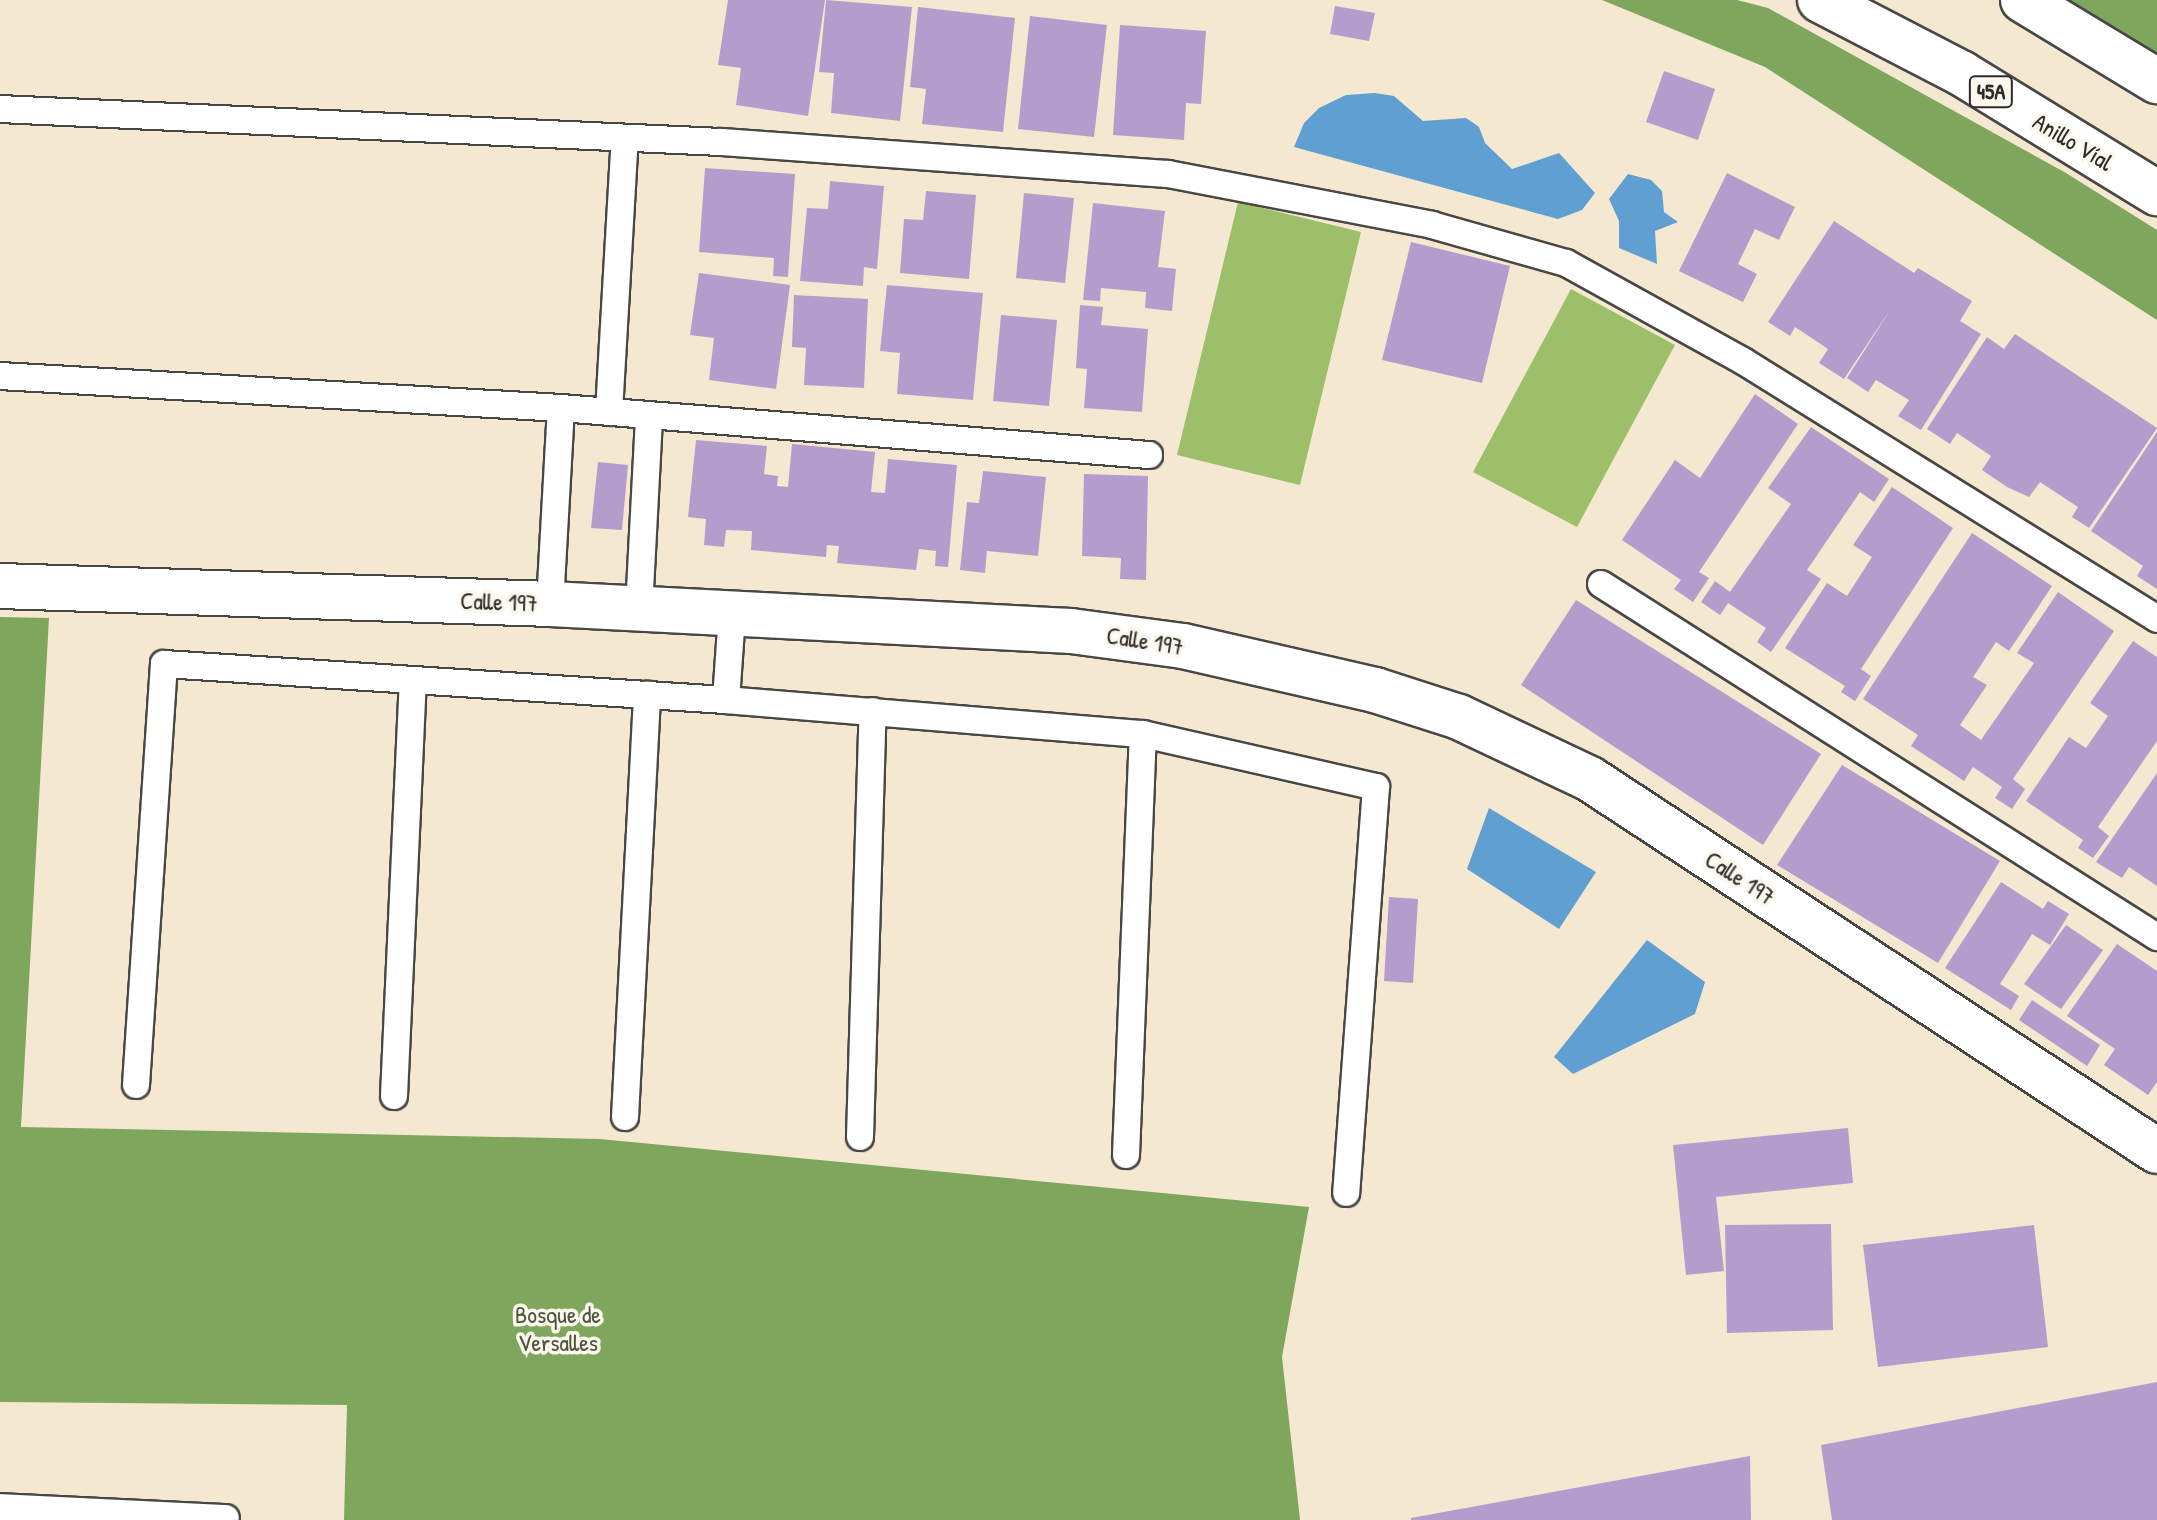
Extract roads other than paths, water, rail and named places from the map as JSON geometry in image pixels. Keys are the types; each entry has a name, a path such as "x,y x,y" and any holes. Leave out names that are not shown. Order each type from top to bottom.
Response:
{"main road":[{"name":"Anillo Víal","path":"1820,0 1961,73 2157,193"},
{"path":"2023,0 2157,81"},
{"name":"Calle 197","path":"0,586 550,604 1126,636 1375,690 1459,717 1590,779 2157,1151"}],"lane":[{"path":"0,109 625,138 1168,174 1432,225 1566,263 1743,361 2157,619"},
{"path":"609,412 625,138"},
{"path":"0,376 561,408 1149,455"},
{"path":"550,604 561,408"},
{"path":"639,609 649,416"},
{"path":"1601,584 2157,937"},
{"path":"726,700 732,614"},
{"path":"136,1085 164,664 726,700 1143,734 1376,787 1346,1193"},
{"path":"394,1096 413,680"},
{"path":"625,1117 647,695"},
{"path":"860,1137 873,711"},
{"path":"1126,1155 1143,734"},
{"path":"0,1507 226,1518"}],"water":[{"path":"1375,93 1394,96 1423,121 1466,118 1479,127 1485,143 1512,169 1559,153 1595,193 1582,210 1558,219 1294,147 1304,123 1319,108 1346,95"},
{"path":"1628,174 1651,180 1662,191 1664,212 1678,222 1655,231 1657,264 1619,248 1619,221 1609,199"},
{"path":"1489,808 1596,872 1559,929 1467,869"},
{"path":"1647,940 1705,982 1695,1014 1573,1074 1554,1057"}],"park label":[{"name":"Bosque de Versalles","path":"558,1329"}]}
